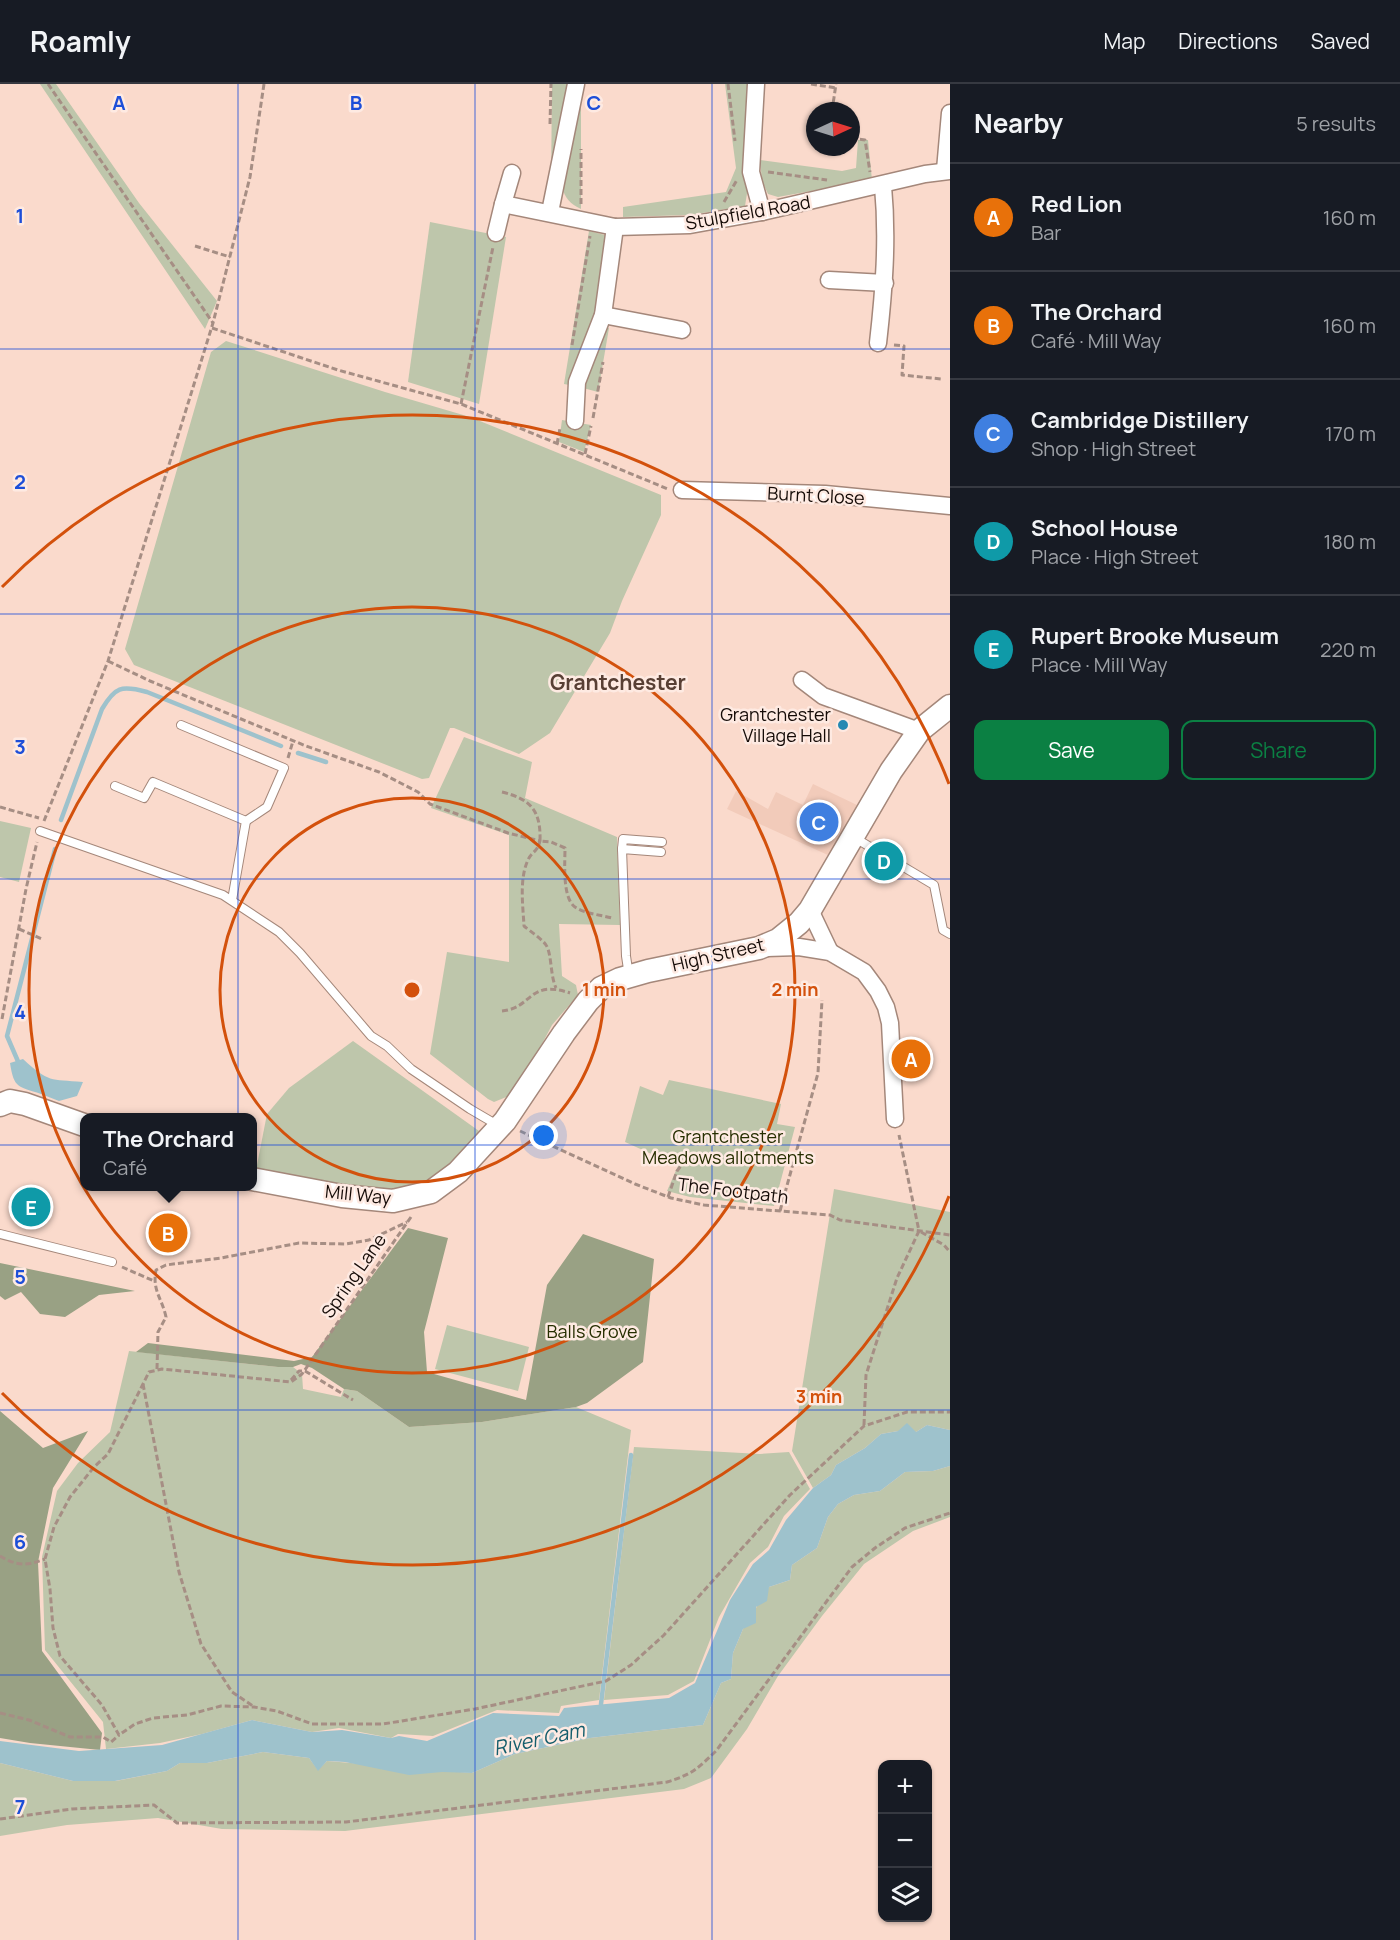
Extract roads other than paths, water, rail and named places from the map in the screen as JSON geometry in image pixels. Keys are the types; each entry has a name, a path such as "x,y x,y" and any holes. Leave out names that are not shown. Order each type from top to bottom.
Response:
{"street":[{"path":"552,206 576,84"},
{"path":"756,84 751,172 762,212"},
{"path":"947,171 944,161 950,113"},
{"name":"Stulpfield Road","path":"503,204 552,206 592,214 615,227 690,225 762,212 947,171"},
{"path":"496,234 512,173"},
{"path":"878,343 885,283 887,224 884,186"},
{"path":"583,422 577,382 603,315 615,227"},
{"path":"829,279 885,283"},
{"path":"603,315 682,330"},
{"name":"Burnt Close","path":"682,490 825,494 950,506"},
{"path":"802,680 823,696 919,731"},
{"name":"High Street","path":"458,1172 502,1124 564,1033 601,988 629,976 759,948 778,940 799,923 810,910 891,771 919,731 950,706"},
{"path":"810,910 830,952"},
{"path":"759,948 799,947 830,952 864,972 886,1007 893,1056 895,1119"},
{"path":"0,1105 10,1101 25,1104 80,1124"},
{"name":"Mill Way","path":"257,1180 342,1196 393,1201 427,1192 458,1172"}],"lane":[{"path":"181,725 284,768 267,807 246,821 232,900"},
{"path":"115,786 144,798 153,782 246,821"},
{"path":"40,831 132,862 232,900 279,932 300,953 371,1036 387,1046 411,1069 470,1109 502,1124"},
{"path":"852,837 934,885 943,930 950,934"},
{"path":"629,976 623,839 662,842"},
{"path":"622,849 661,852"},
{"path":"0,1234 112,1262"}],"water":[{"path":"23,1059 50,1078 83,1082 77,1096 59,1101 18,1085 13,1078 10,1063"},
{"name":"River Cam","path":"907,1423 916,1432 927,1425 950,1430 950,1466 933,1471 905,1472 880,1491 854,1495 838,1504 828,1517 817,1548 792,1565 790,1580 769,1587 767,1601 756,1607 756,1623 743,1629 733,1653 731,1679 721,1683 703,1725 590,1738 515,1754 472,1773 442,1772 409,1775 345,1762 327,1761 318,1771 309,1758 263,1752 207,1763 180,1763 167,1771 115,1781 73,1781 0,1763 0,1741 79,1751 162,1745 252,1720 312,1732 342,1730 427,1741 493,1713 559,1716 564,1708 669,1698 695,1683 730,1600 753,1564 769,1550 786,1520 813,1488 831,1475 836,1465 865,1448 881,1434 898,1431"}],"waterway":[{"path":"61,820 102,709 111,696 120,690 131,689 147,692 281,746"},
{"path":"298,753 326,762"},
{"path":"20,1066 7,1036 55,849"},
{"path":"601,1704 631,1455"}],"place":[{"name":"Grantchester Village Hall","path":"843,725"},
{"name":"Cambridge Distillery","path":"819,822"},
{"name":"School House","path":"884,861"},
{"name":"Red Lion","path":"911,1059"},
{"name":"Rupert Brooke Museum","path":"31,1207"},
{"name":"The Orchard","path":"168,1233"}],"district":[{"name":"Grantchester","path":"618,683"}],"park label":[{"name":"Grantchester Meadows allotments","path":"728,1147"},
{"name":"Balls Grove","path":"592,1332"}]}
